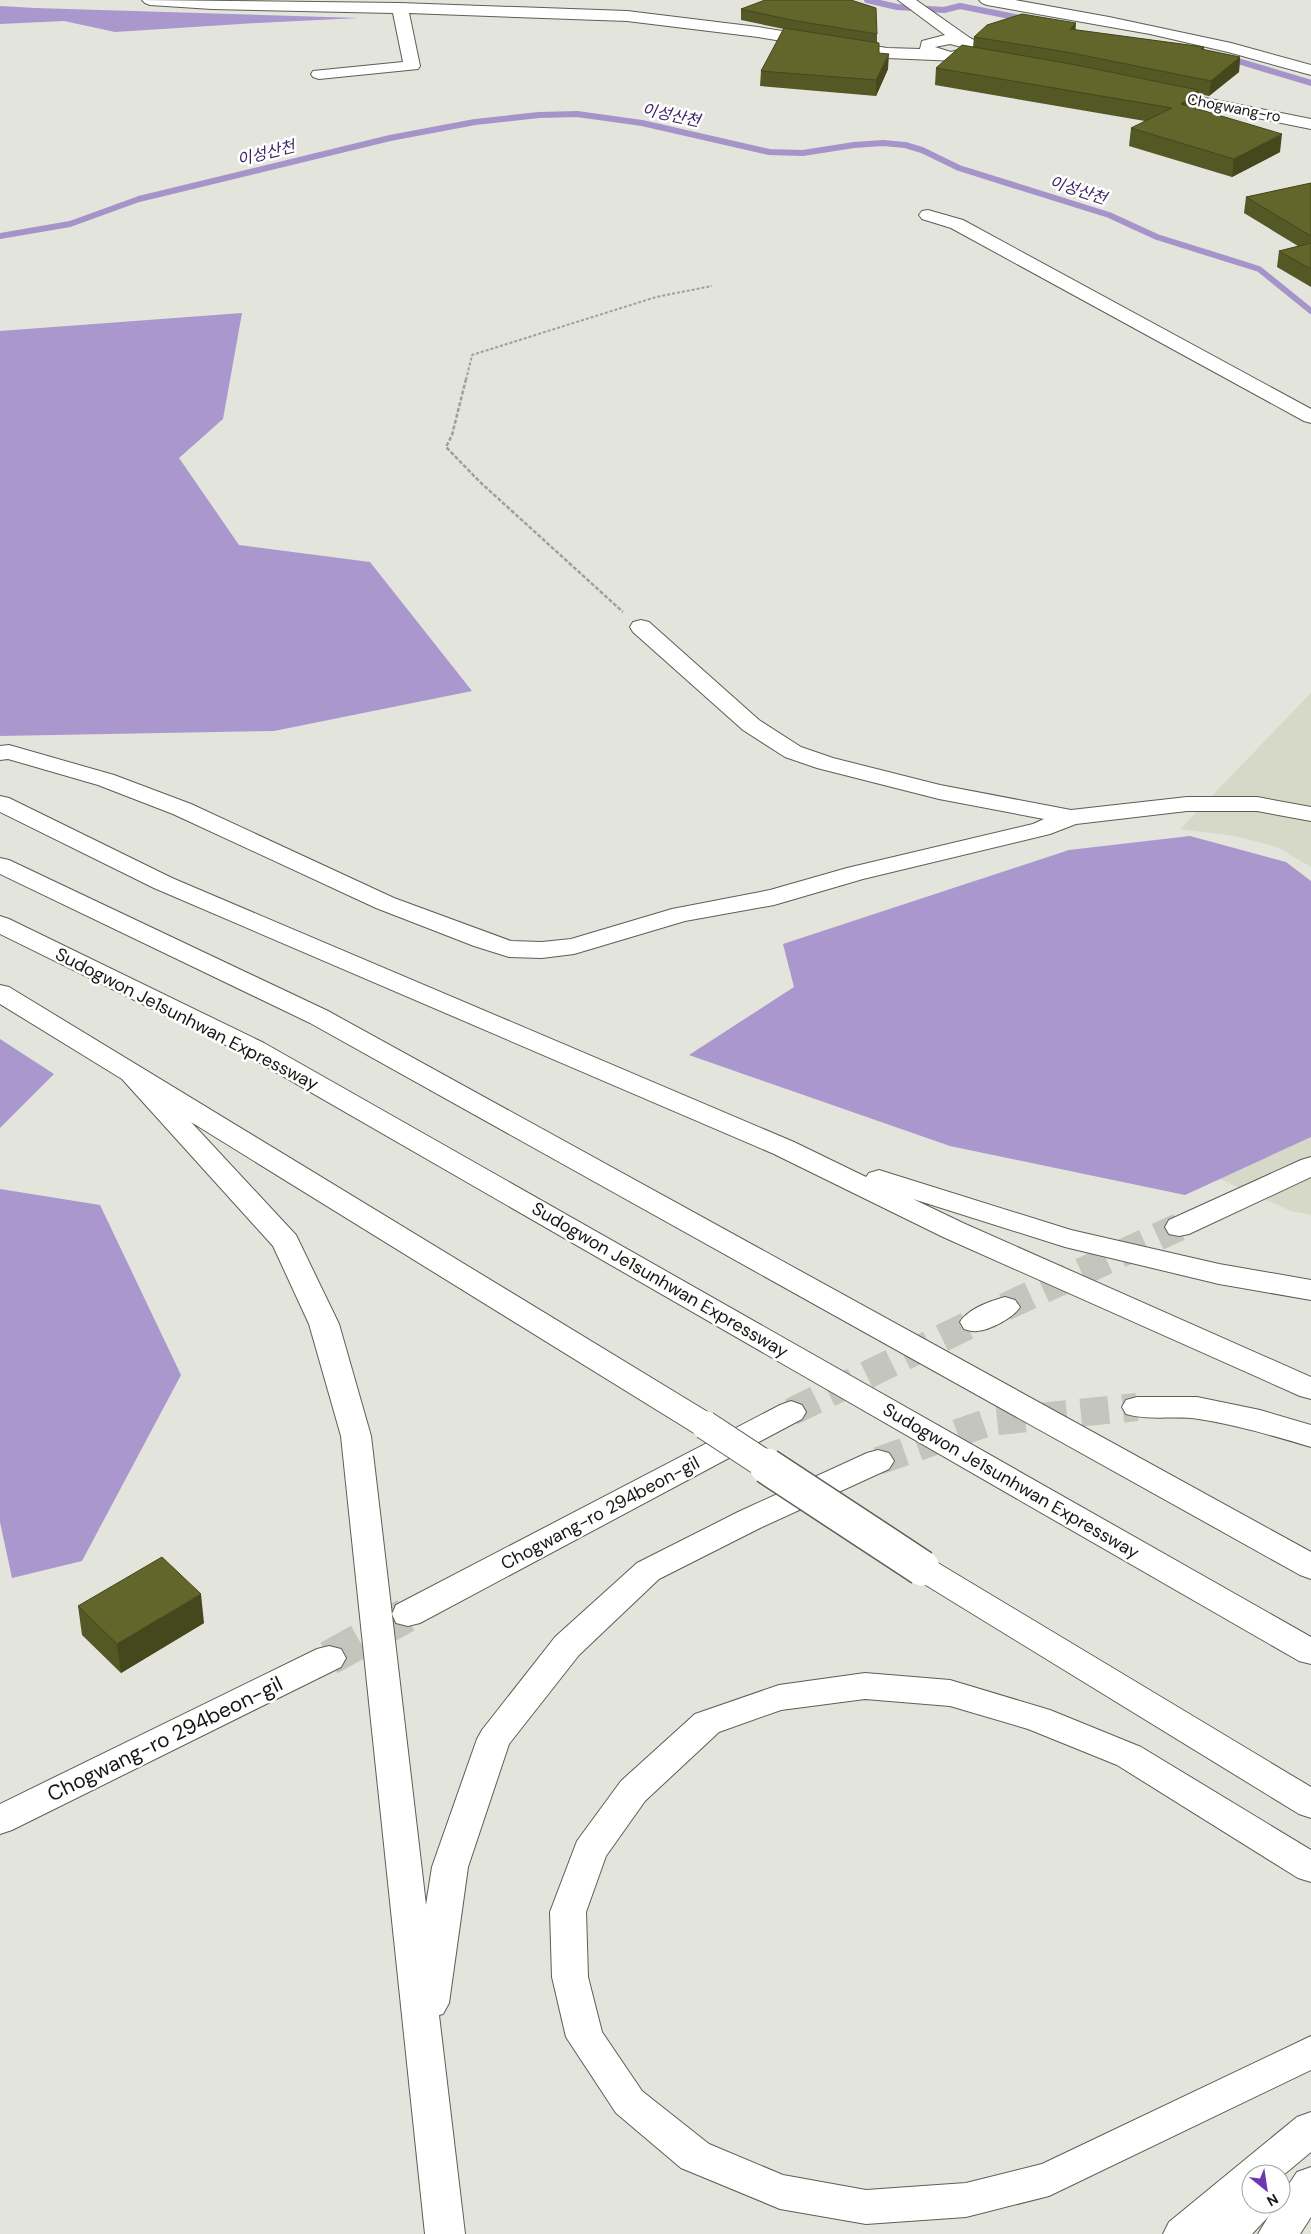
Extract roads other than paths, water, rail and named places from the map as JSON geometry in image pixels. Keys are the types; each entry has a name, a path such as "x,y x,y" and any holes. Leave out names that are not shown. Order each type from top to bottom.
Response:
{"main road":[{"path":"150,0 212,4 566,13 664,20 758,32 866,50 896,54 990,56 968,43 946,39 906,50 866,50"},
{"path":"432,0 466,10"},
{"path":"906,0 975,48 972,52 949,56 930,51 929,44 936,35 932,19"},
{"path":"987,0 1164,32 1254,53 1311,70"},
{"path":"319,74 412,66 400,8"},
{"name":"Chogwang-ro","path":"1141,90 1311,124"},
{"path":"1225,126 1244,110"},
{"path":"928,215 957,224 1311,417"},
{"path":"641,627 751,725 792,752 825,763 940,792 1071,817"},
{"path":"0,753 9,752 106,780 182,809 385,903 483,941 509,949 542,950 574,946 681,914 774,897 865,870 1041,829 1071,817 1187,804 1257,804 1311,814"},
{"path":"0,803 163,883 784,1148 953,1230 1294,1380 1311,1390"},
{"path":"0,865 319,1017 1311,1566"},
{"name":"Sudogwon Je1sunhwan Expressway","path":"0,924 255,1049 1311,1652"},
{"path":"0,993 705,1425 922,1568 1311,1804"},
{"path":"133,1076 286,1242 324,1324 356,1436 425,2040 445,2234"},
{"path":"784,1148 1065,1238 1219,1274 1311,1290"},
{"path":"1179,1226 1311,1166"},
{"path":"975,1322 1005,1307"},
{"path":"1137,1407 1197,1408 1260,1421 1311,1436"},
{"name":"Chogwang-ro 294beon-gil","path":"408,1614 791,1412"},
{"path":"425,2040 450,1867 494,1739 567,1646 648,1571 749,1520 878,1461"},
{"name":"Chogwang-ro 294beon-gil","path":"0,1820 329,1658"},
{"path":"1311,1868 1220,1810 1129,1756 1038,1718 950,1693 865,1686 779,1698 707,1723 632,1791 590,1851 568,1912 570,1977 585,2036 629,2102 695,2156 780,2192 866,2208 966,2200 1049,2179 1311,2052"},
{"path":"1268,2164 1311,2129"},
{"path":"1291,2167 1311,2146"},
{"path":"1278,2234 1311,2184"},
{"path":"1183,2234 1241,2186"},
{"path":"1226,2234 1245,2214"}],"waterway":[{"path":"867,0 897,7 944,10 960,6 1025,19"},
{"path":"1228,58 1311,83"},
{"name":"이성산천","path":"0,236 70,224 139,199 390,138 475,122 539,115 577,114 642,123 769,152 803,153 854,145 883,143 905,145 922,150 959,168 1109,215 1157,237 1259,269 1311,311"}],"tunnel":[{"path":"1005,1307 1179,1227"},
{"path":"791,1412 975,1322"},
{"path":"878,1461 989,1422 1137,1407"},
{"path":"329,1658 408,1614"}]}
